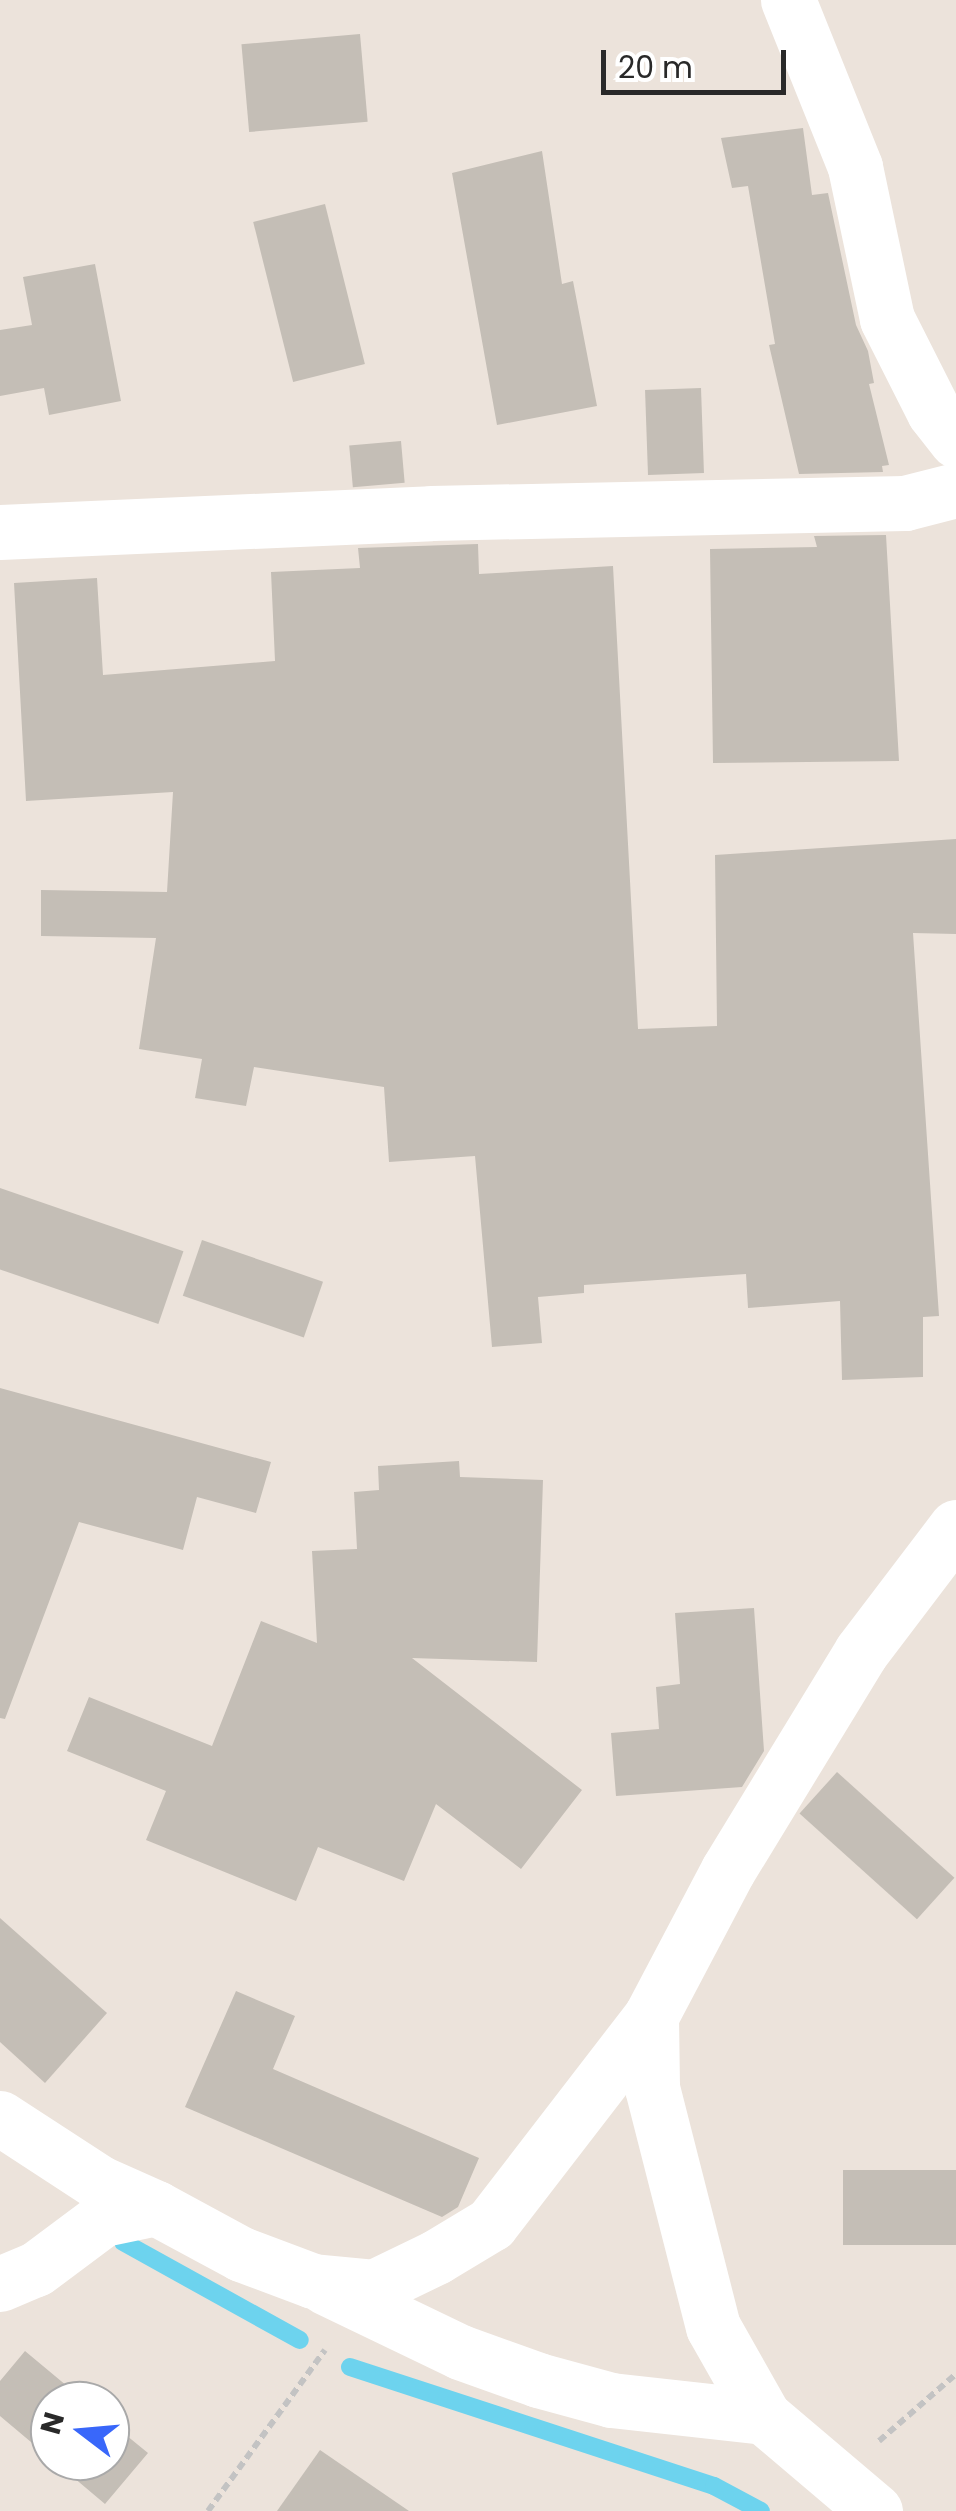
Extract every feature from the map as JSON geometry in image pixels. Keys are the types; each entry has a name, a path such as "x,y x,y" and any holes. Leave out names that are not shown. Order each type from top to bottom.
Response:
{"street":[{"path":"788,0 855,168 887,319 934,412 956,440"},
{"path":"0,532 432,513 904,502 956,490"},
{"path":"336,2292 374,2287 436,2257 490,2224 651,2016 728,1870 862,1652 956,1527"},
{"path":"651,2016 652,2088 713,2327 764,2417 856,2495"},
{"path":"0,2118 98,2182 241,2254 336,2292 460,2352 611,2400 764,2417"},
{"path":"0,2284 36,2269 104,2219 156,2208"}],"path":[{"path":"208,2511 336,2292"},
{"path":"856,2495 956,2374"}],"building":[{"path":"360,34 368,122 249,132 241,44"},
{"path":"803,128 812,195 828,193 856,325 868,351 874,383 869,384 889,465 882,466 883,472 799,474 769,345 775,344 748,186 732,188 721,138"},
{"path":"542,151 562,284 573,281 597,406 497,425 452,173"},
{"path":"325,204 365,364 293,382 253,222"},
{"path":"95,264 121,401 49,415 44,388 0,396 0,330 32,325 23,277"},
{"path":"701,388 704,473 648,475 645,390"},
{"path":"401,441 405,483 353,487 349,446"},
{"path":"886,535 899,761 713,763 710,549 817,547 814,536"},
{"path":"478,544 479,574 613,566 638,1029 717,1026 715,855 956,839 956,934 913,933 939,1316 923,1317 923,1377 842,1380 840,1301 748,1308 746,1274 584,1285 584,1293 538,1297 542,1343 492,1347 475,1156 389,1162 384,1087 254,1067 246,1106 195,1098 202,1059 139,1049 156,938 41,936 41,890 167,892 173,792 26,801 14,583 97,578 103,675 275,661 271,572 360,568 358,548"},
{"path":"0,1188 183,1251 158,1324 0,1269"},
{"path":"202,1240 323,1282 304,1337 183,1296"},
{"path":"0,1388 271,1462 256,1513 197,1497 183,1550 79,1522 5,1719 0,1718"},
{"path":"459,1461 460,1477 543,1480 537,1662 412,1658 582,1790 521,1869 436,1804 404,1881 318,1847 296,1901 146,1840 166,1791 67,1751 89,1697 212,1746 261,1621 317,1643 312,1551 357,1549 354,1492 379,1490 378,1466"},
{"path":"754,1608 764,1751 742,1787 616,1796 611,1733 659,1729 656,1687 680,1684 675,1613"},
{"path":"837,1772 954,1878 917,1919 800,1814"},
{"path":"0,1918 107,2013 45,2083 0,2042"},
{"path":"236,1991 295,2016 273,2069 479,2158 458,2207 442,2217 185,2107"},
{"path":"843,2170 956,2170 956,2245 843,2245"},
{"path":"25,2351 61,2381 30,2381 30,2441 0,2416 0,2381"},
{"path":"130,2438 148,2453 130,2474"},
{"path":"320,2450 409,2511 277,2511"},
{"path":"78,2481 124,2481 105,2504"}],"waterway":[{"path":"123,2242 300,2340"},
{"path":"350,2367 714,2486 761,2511"}]}
